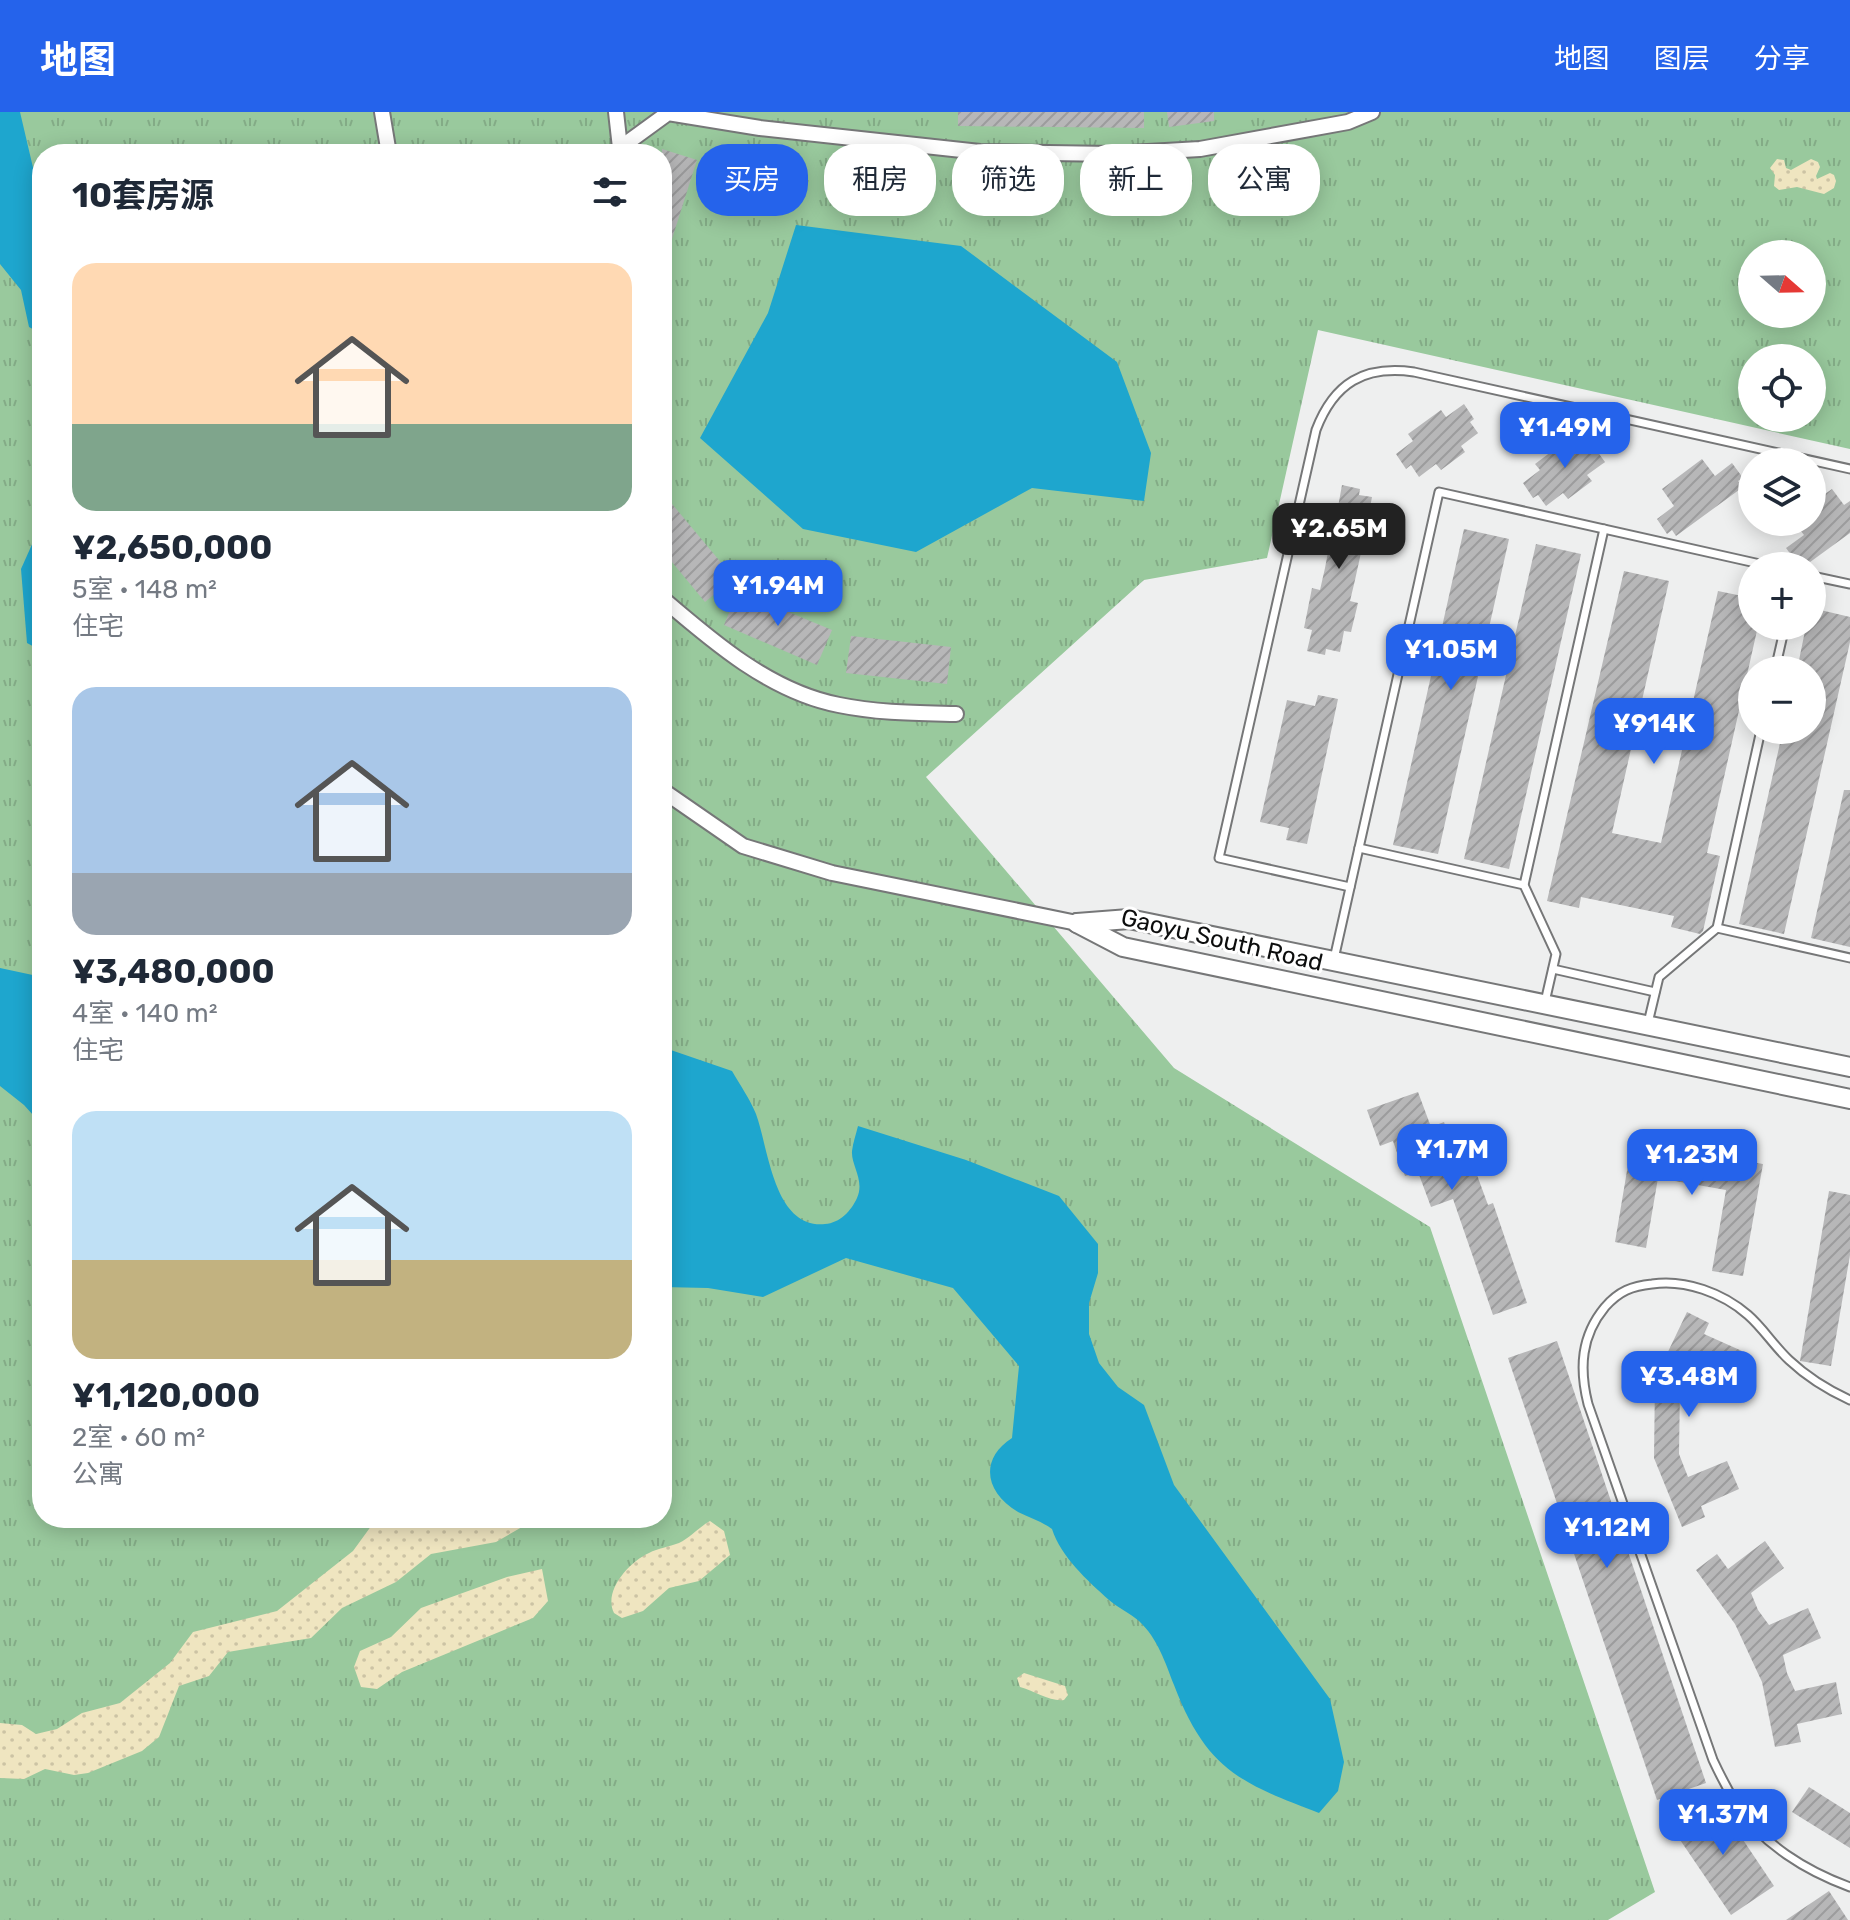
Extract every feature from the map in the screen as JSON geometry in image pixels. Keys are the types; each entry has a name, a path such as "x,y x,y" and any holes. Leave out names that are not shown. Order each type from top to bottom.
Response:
{"street":[{"path":"382,112 387,144"},
{"path":"616,112 618,144"},
{"path":"628,144 667,112 760,128 980,152 1113,154 1200,149 1348,122 1372,112"},
{"path":"672,607 715,644 789,690 836,705 879,711 956,714"},
{"path":"672,797 743,846 832,873 1077,923"},
{"name":"Gaoyu South Road","path":"1077,923 1129,919 1850,1067"},
{"name":"Gaoyu South Road","path":"1077,923 1123,947 1850,1099"}],"lane":[{"path":"1350,887 1219,858 1316,430 1323,410 1336,393 1353,380 1372,372 1404,370 1850,469"},
{"path":"1333,961 1439,492 1738,559"},
{"path":"1544,1004 1556,954 1524,885 1604,529"},
{"path":"1826,579 1850,584"},
{"path":"1648,1026 1659,977 1717,928 1758,744"},
{"path":"1359,848 1524,885"},
{"path":"1717,928 1850,958"},
{"path":"1553,969 1655,992"},
{"path":"1850,1400 1814,1380 1790,1361 1749,1315 1722,1297 1692,1286 1660,1282 1628,1287 1611,1300 1596,1318 1582,1360 1582,1382 1588,1404 1713,1760 1738,1807 1774,1846 1818,1875 1850,1887"}],"green space":[{"path":"0,112 1850,112 1850,449 1774,432 1826,432 1826,344 1738,344 1738,424 1318,330 1267,558 1144,580 926,777 1174,1068 1430,1227 1655,1892 1608,1920 0,1920"}],"sand":[{"path":"1777,159 1784,160 1786,168 1791,170 1811,159 1818,162 1817,179 1830,173 1834,175 1834,188 1824,194 1797,187 1779,190 1774,186 1775,175 1770,168"},
{"path":"710,1521 724,1531 730,1555 699,1581 669,1588 643,1611 622,1618 614,1613 612,1596 626,1570 652,1551 683,1541"},
{"path":"370,1528 520,1528 496,1542 431,1554 396,1582 342,1608 311,1638 228,1652 209,1676 179,1686 159,1737 142,1751 88,1773 74,1775 45,1769 24,1779 0,1778 0,1723 22,1725 36,1734 57,1729 82,1713 120,1703 170,1663 193,1632 277,1611 353,1551"},
{"path":"542,1569 548,1601 533,1618 402,1672 377,1689 361,1687 354,1667 360,1651 391,1637 421,1608 507,1577"},
{"path":"1024,1673 1065,1686 1068,1695 1064,1700 1054,1699 1020,1687 1017,1678"}],"water":[{"path":"0,112 20,112 32,163 32,329 29,327 21,290 0,264"},
{"path":"796,225 961,246 1117,362 1151,453 1144,501 1032,488 916,552 803,529 700,438 768,313"},
{"path":"32,544 32,646 27,643 21,569"},
{"path":"0,968 32,975 32,1114 0,1086"},
{"path":"672,1050 732,1071 756,1114 770,1166 784,1201 795,1214 808,1222 825,1224 835,1221 855,1203 859,1179 852,1151 858,1126 966,1160 1059,1196 1098,1244 1098,1273 1089,1303 1089,1334 1099,1363 1118,1387 1144,1405 1174,1485 1330,1699 1344,1762 1338,1791 1319,1813 1268,1792 1229,1769 1213,1755 1199,1736 1160,1651 1146,1628 1084,1576 1068,1558 1052,1529 1018,1512 998,1495 990,1476 991,1466 1001,1446 1012,1438 1019,1366 953,1288 846,1258 763,1297 708,1288 672,1287"}],"building":[{"path":"958,112 1144,112 1144,128 958,126"},
{"path":"1167,112 1214,112 1214,121 1169,127"},
{"path":"672,152 696,160 696,163 672,239"},
{"path":"1464,404 1474,419 1470,422 1478,433 1461,446 1465,452 1441,470 1436,464 1419,477 1411,465 1406,469 1396,454 1413,441 1408,434 1441,410 1446,417"},
{"path":"1591,433 1601,448 1597,451 1605,462 1587,475 1592,481 1568,499 1563,493 1546,506 1538,495 1533,498 1523,483 1540,470 1535,464 1568,439 1573,446"},
{"path":"1702,459 1715,476 1732,463 1738,471 1738,491 1676,536 1672,530 1667,534 1657,519 1674,506 1662,489"},
{"path":"1342,485 1360,489 1359,495 1372,497 1368,518 1375,520 1369,550 1362,548 1350,601 1358,603 1351,632 1344,631 1340,652 1326,649 1325,655 1307,651 1312,630 1304,628 1312,588 1320,590 1325,568 1329,547 1321,545 1330,505 1338,507"},
{"path":"1832,489 1844,505 1850,501 1850,533 1824,552 1789,552 1786,548 1803,536 1826,536 1826,493"},
{"path":"672,504 734,578 705,602 672,562"},
{"path":"1464,529 1509,539 1438,854 1393,845"},
{"path":"1536,544 1581,554 1509,869 1464,859"},
{"path":"1624,571 1669,581 1612,833 1661,843 1718,591 1738,595 1738,640 1755,640 1751,656 1738,656 1738,715 1707,853 1720,856 1703,931 1700,934 1671,927 1674,916 1581,897 1579,908 1547,901"},
{"path":"738,591 832,630 817,665 724,625"},
{"path":"1826,611 1850,617 1850,642 1784,934 1739,924 1780,744 1826,744 1826,656 1800,656 1803,640 1826,640"},
{"path":"851,636 951,647 947,684 846,673"},
{"path":"1318,695 1338,699 1307,844 1286,840 1289,828 1260,822 1287,700 1315,706"},
{"path":"1844,790 1850,790 1850,947 1811,938"},
{"path":"1418,1092 1431,1127 1444,1122 1456,1158 1469,1153 1488,1205 1493,1203 1527,1303 1493,1315 1453,1199 1431,1207 1418,1172 1405,1176 1393,1141 1380,1146 1367,1110"},
{"path":"1632,1141 1763,1164 1743,1276 1712,1271 1726,1190 1658,1178 1646,1248 1615,1242"},
{"path":"1829,1191 1850,1195 1850,1255 1831,1366 1800,1361"},
{"path":"1687,1312 1709,1323 1704,1334 1742,1351 1728,1380 1691,1362 1680,1385 1679,1454 1688,1477 1727,1461 1739,1489 1701,1506 1705,1517 1682,1527 1654,1458 1655,1379"},
{"path":"1557,1341 1706,1783 1657,1800 1508,1358"},
{"path":"1765,1541 1784,1568 1751,1593 1758,1610 1769,1625 1808,1608 1821,1638 1783,1655 1787,1673 1795,1691 1836,1682 1842,1714 1797,1724 1801,1742 1775,1747 1762,1682 1735,1624 1696,1570 1717,1554 1728,1569"},
{"path":"1809,1787 1850,1813 1850,1848 1792,1812"},
{"path":"1715,1798 1774,1886 1731,1915 1672,1828"},
{"path":"1829,1891 1848,1920 1786,1920"}]}
